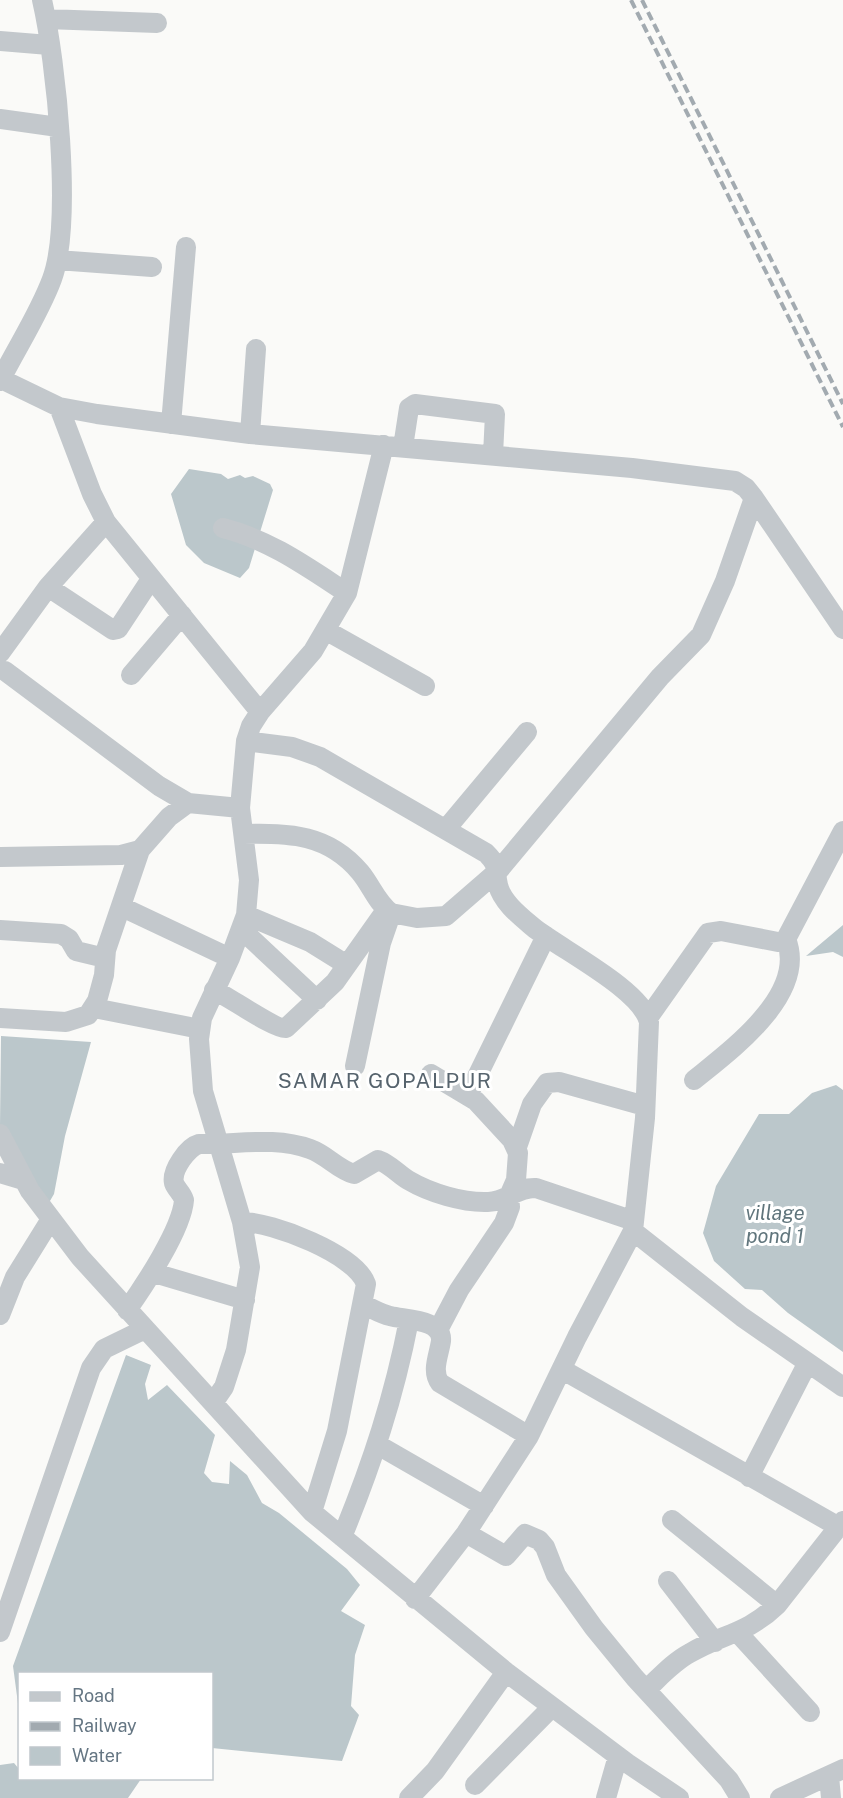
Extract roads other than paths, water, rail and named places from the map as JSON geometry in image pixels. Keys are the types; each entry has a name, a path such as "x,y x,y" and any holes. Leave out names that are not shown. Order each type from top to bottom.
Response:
{"street":[{"path":"42,0 58,127 62,206 57,260 40,305 1,380 59,407 171,424 250,434 493,455 735,482 746,488 754,498 843,629"},
{"path":"46,19 157,23"},
{"path":"0,41 49,45"},
{"path":"0,119 58,127"},
{"path":"171,424 186,248"},
{"path":"57,260 152,267"},
{"path":"250,434 256,349"},
{"path":"404,447 409,408 415,404 495,414 493,455"},
{"path":"59,407 92,494 106,522 260,712"},
{"path":"213,1403 220,1395 231,1367 250,1267 242,1222 200,1075 200,1029 202,1018 244,922 249,880 240,808 246,741 260,712 313,651 327,631 347,593 384,445"},
{"path":"244,834 301,836 319,841 360,872 389,911 417,918 446,916 499,870 660,677 701,635 725,580 754,498"},
{"path":"106,522 48,587 1,668 159,786 188,803 240,808"},
{"path":"223,528 267,542 347,593"},
{"path":"48,587 113,630 117,629 151,579"},
{"path":"131,675 182,615"},
{"path":"327,631 425,686"},
{"path":"446,830 527,732"},
{"path":"246,741 308,752 486,853 499,870 498,884 508,903 546,936 620,987 648,1018 650,1041 634,1226 530,1437 466,1533 416,1599"},
{"path":"0,1018 66,1022 88,1016 94,1008 104,975 105,958 140,850 169,818 188,803"},
{"path":"648,1018 708,933 721,931 778,942 786,939 843,831"},
{"path":"0,857 121,855 140,850"},
{"path":"122,907 230,958"},
{"path":"214,990 241,1004 279,1029 290,1026 317,1000 389,911"},
{"path":"355,1066 389,911"},
{"path":"244,922 310,942 347,965"},
{"path":"244,922 317,1000"},
{"path":"0,930 61,934 69,939 76,951 105,958"},
{"path":"468,1095 546,936"},
{"path":"694,1080 746,1037 778,994 791,958 786,939"},
{"path":"94,1008 200,1029"},
{"path":"431,1074 468,1095 517,1147"},
{"path":"438,1330 459,1290 499,1233 510,1207 509,1196 516,1180 517,1147 534,1098 547,1083 559,1082 645,1106"},
{"path":"0,1134 23,1180 80,1257 312,1512 506,1672 618,1756 679,1798"},
{"path":"127,1310 154,1273 183,1205 182,1194 174,1183 182,1159 193,1146 252,1141 301,1147 319,1153 340,1169 354,1174 378,1160 421,1187 458,1199 489,1202 509,1196 520,1189 536,1188 634,1226 742,1317 843,1387"},
{"path":"0,1173 23,1180"},
{"path":"0,1315 15,1277 51,1219"},
{"path":"242,1222 269,1224 288,1232 351,1266 361,1273 366,1284 364,1305 337,1431 312,1512"},
{"path":"154,1273 245,1300"},
{"path":"364,1305 388,1316 428,1324 438,1330 441,1339 435,1373 440,1383 530,1437"},
{"path":"342,1537 378,1445 395,1386 409,1320"},
{"path":"0,1632 91,1368 104,1349 145,1329"},
{"path":"749,1477 807,1364"},
{"path":"563,1370 749,1477 841,1524 777,1605 764,1618 738,1633 688,1653 646,1690"},
{"path":"378,1445 484,1506"},
{"path":"672,1520 777,1605"},
{"path":"466,1533 506,1556 525,1534 540,1540 556,1575 646,1690 729,1780 740,1798"},
{"path":"668,1581 715,1642"},
{"path":"738,1633 810,1712"},
{"path":"409,1798 435,1771 506,1672"},
{"path":"475,1785 552,1707"},
{"path":"606,1798 618,1756"},
{"path":"780,1798 836,1772"},
{"path":"831,1798 836,1772"}],"water":[{"path":"189,469 221,474 228,479 240,475 245,478 253,476 270,484 273,490 249,568 240,578 204,563 186,545 171,494"},
{"path":"843,925 843,957 833,952 806,956"},
{"path":"1,1036 91,1042 65,1136 54,1194 47,1206 0,1125"},
{"name":"village pond 1","path":"836,1085 843,1090 843,1352 788,1313 762,1290 745,1289 714,1261 703,1233 716,1186 759,1114 789,1114 812,1093"},
{"path":"126,1355 151,1365 145,1384 148,1400 167,1385 215,1435 204,1473 212,1482 229,1484 230,1461 247,1475 262,1503 279,1513 347,1569 360,1585 341,1611 365,1625 355,1655 351,1706 359,1715 342,1761 213,1748 213,1672 18,1672 18,1704 13,1666"},
{"path":"14,1763 18,1768 18,1780 140,1780 128,1798 0,1798 0,1765"}],"railway":[{"path":"631,0 843,427"},
{"path":"642,0 843,404"}],"district":[{"name":"SAMAR GOPALPUR","path":"385,1081"}]}
